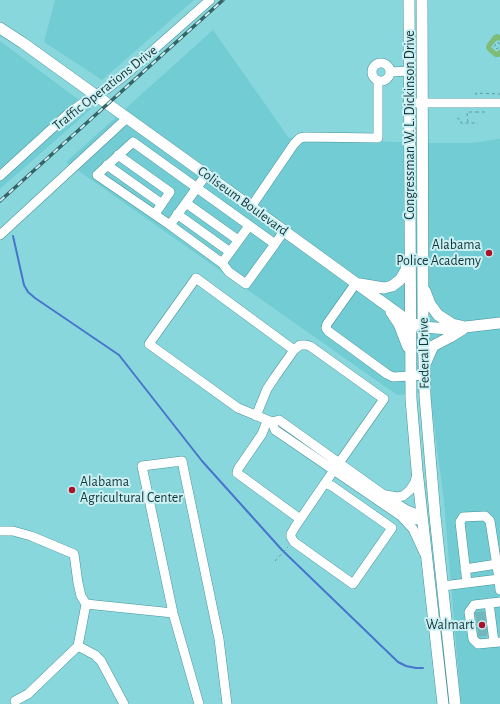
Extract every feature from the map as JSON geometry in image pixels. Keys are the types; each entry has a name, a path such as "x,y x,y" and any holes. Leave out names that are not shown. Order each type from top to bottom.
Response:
{"main road":[{"name":"Congressman W. L. Dickinson Drive","path":"409,0 411,323"},
{"name":"Federal Drive","path":"422,0 423,327 426,421 455,704"},
{"name":"Coliseum Boulevard","path":"0,28 251,206 411,323 423,327 448,329 500,323"},
{"path":"356,283 384,288 392,286 400,280 406,270 410,241"},
{"path":"423,284 430,304 438,315 452,324 466,328"},
{"path":"388,307 399,324 410,353"},
{"name":"Federal Drive","path":"411,323 410,376 412,422 443,704"},
{"path":"424,372 427,357 433,346 466,328"},
{"path":"422,516 435,516"}],"street":[{"name":"Traffic Operations Drive","path":"0,176 69,113 94,95 107,89 137,65 210,0"},
{"path":"380,63 387,65 390,72 387,79 378,81 373,78 372,68 380,63"},
{"path":"390,72 410,71"},
{"path":"251,206 298,140 305,137 378,138 378,81"},
{"path":"410,103 500,103"},
{"path":"0,236 127,118"},
{"path":"275,244 132,142 97,175 155,214 222,263 229,272 246,284 275,244 284,231"},
{"path":"118,156 170,192 155,214"},
{"path":"107,165 162,204"},
{"path":"170,225 206,175"},
{"path":"186,203 238,240"},
{"path":"177,214 230,252"},
{"path":"222,263 249,226"},
{"path":"294,350 196,278 148,344 238,408 269,422 279,420 336,467 401,516 413,529 427,559"},
{"path":"356,283 327,324 326,328 328,331 387,374 393,376 410,376 424,372"},
{"path":"256,416 266,391 274,377 294,350 300,345 306,344 384,399 336,467 325,483 300,520 291,534 292,540 353,584 392,528 332,486 325,483"},
{"path":"412,422 426,421"},
{"path":"269,422 238,468 237,473 300,520"},
{"path":"199,704 173,613 142,466 182,461 219,639 227,704"},
{"path":"336,467 407,510 422,516"},
{"path":"384,495 397,497 403,496 410,490 415,482 417,470"},
{"path":"401,516 416,520 422,516"},
{"path":"467,583 460,522 463,517 485,516 490,521 500,590"},
{"path":"0,531 13,531 31,536 74,554 81,596 86,604 78,646 28,694 15,703"},
{"path":"465,569 496,564"},
{"path":"443,586 499,579"},
{"path":"489,603 490,623 497,642 478,644 473,639 474,625 469,612 474,605 489,603 500,602"},
{"path":"86,604 173,613"},
{"path":"78,646 95,655 101,661 124,704"}],"path":[{"path":"468,122 467,112 476,112"},
{"path":"457,118 461,120 461,122 478,123"},
{"path":"275,561 288,548"}],"shaded area":[{"path":"55,0 194,0 102,80 44,42"},
{"path":"213,30 289,138 428,143 472,143 500,139 500,704 461,704 444,502 430,392 397,395 66,162"},
{"path":"0,41 91,109 0,189"}],"green space":[{"path":"494,35 500,35 500,40 497,40 491,47 497,52 500,49 500,56 495,57 486,48 487,44"}],"waterway":[{"path":"13,236 24,285 28,292 119,355 202,461 282,550 398,662 406,666 423,668"}],"tunnel":[{"path":"476,617 487,615"},
{"path":"477,625 487,623"},
{"path":"478,632 488,631"}],"railway":[{"path":"0,201 223,0"}],"place":[{"name":"Alabama Police Academy","path":"489,253"},
{"name":"Alabama Agricultural Center","path":"72,490"},
{"name":"Walmart","path":"482,625"}]}
